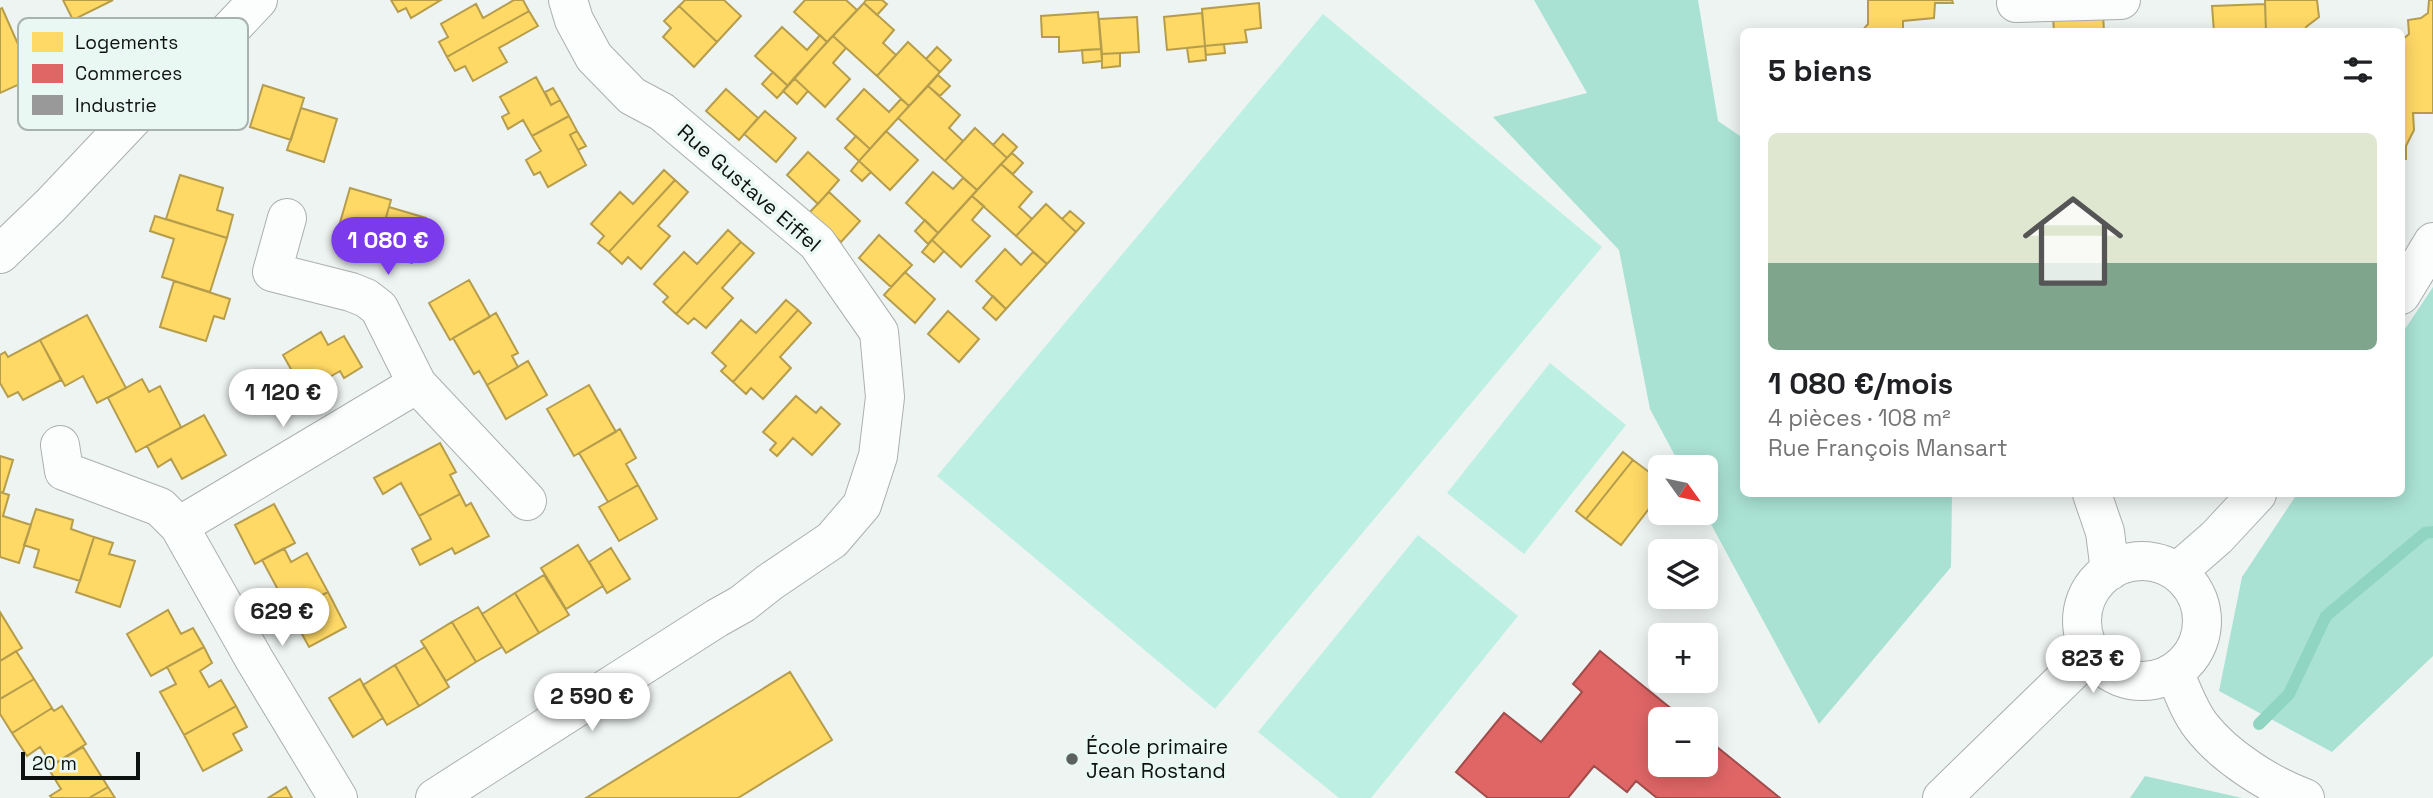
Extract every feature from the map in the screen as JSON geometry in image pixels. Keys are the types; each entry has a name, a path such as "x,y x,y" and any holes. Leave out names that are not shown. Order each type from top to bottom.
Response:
{"street":[{"path":"241,18 258,0"},
{"path":"2017,11 2121,0"},
{"name":"Rue Gustave Eiffel","path":"435,798 742,604 832,540 863,505 878,456 885,397 879,332 817,243 663,112 632,96 594,57 574,20 570,1"},
{"path":"0,254 122,130"},
{"path":"287,218 272,272 366,298 379,308 417,384 527,502"},
{"path":"2405,288 2433,242"},
{"path":"179,526 417,384"},
{"path":"60,445 64,471 160,508 179,526 254,660 338,798"},
{"path":"2093,497 2105,532 2110,571"},
{"path":"2177,572 2217,537 2254,497"},
{"path":"2138,561 2152,562 2177,572 2194,591 2200,604 2202,619 2198,642 2192,653 2174,672 2150,680 2128,679 2103,666 2091,653 2083,630 2086,600 2098,580 2126,563 2138,561"},
{"path":"1942,798 2091,653"},
{"path":"2174,672 2200,725 2228,754 2286,791 2305,798"}],"green space":[{"path":"1534,0 1698,0 1718,121 1740,136 1740,497 1952,497 1951,567 1819,724 1711,525 1718,525 1718,455 1675,455 1650,409 1619,250 1493,117 1587,93"},
{"path":"1323,14 1602,247 1215,709 937,476"},
{"path":"2433,287 2433,656 2332,752 2219,691 2242,577 2295,497 2405,497 2405,329"},
{"path":"1550,363 1626,425 1524,554 1447,493"},
{"path":"1418,535 1518,616 1371,798 1339,798 1258,732"},
{"path":"2145,776 2242,798 2130,798"}],"building: Logements":[{"path":"63,0 113,0 77,18 72,18"},
{"path":"391,0 441,0 411,18 406,8 398,12"},
{"path":"514,0 523,0 529,11 447,57 439,42 448,37 441,24 476,4 483,18"},
{"path":"685,0 724,0 741,16 717,42 679,6"},
{"path":"805,0 846,0 857,10 827,42 794,12"},
{"path":"866,0 882,0 887,4 877,15 864,3"},
{"path":"1868,0 1952,0 1953,3 1935,3 1934,18 1903,21 1903,28 1864,28 1868,24"},
{"path":"2265,0 2317,0 2319,17 2306,28 2266,28"},
{"path":"2429,0 2433,0 2433,113 2413,113 2414,130 2406,146 2405,159 2405,37 2409,34 2408,20 2421,18 2428,13"},
{"path":"864,3 894,30 883,43 896,55 877,76 833,36"},
{"path":"1259,3 1261,28 1245,30 1247,42 1205,46 1202,9"},
{"path":"2265,4 2266,28 2214,28 2212,6"},
{"path":"679,6 717,42 694,67 663,37 671,28 664,21"},
{"path":"2,8 18,44 18,85 0,93"},
{"path":"529,11 538,26 499,48 507,62 473,81 465,66 455,71 447,57"},
{"path":"1098,12 1101,49 1059,52 1059,37 1042,37 1041,16"},
{"path":"2103,12 2104,28 2054,28 2053,16"},
{"path":"1202,13 1205,46 1167,50 1164,17"},
{"path":"1137,17 1139,52 1102,54 1099,19"},
{"path":"782,27 807,50 820,35 827,42 788,86 755,56"},
{"path":"833,36 846,48 833,63 850,79 825,107 794,78"},
{"path":"908,42 940,72 909,106 877,76"},
{"path":"1224,44 1225,53 1206,55 1205,46"},
{"path":"1205,46 1206,60 1189,62 1187,48"},
{"path":"937,47 951,60 940,72 926,59"},
{"path":"1101,49 1102,61 1083,63 1082,50"},
{"path":"1120,53 1120,66 1102,68 1102,54"},
{"path":"773,72 788,86 777,98 762,84"},
{"path":"938,75 950,86 940,96 928,86"},
{"path":"536,77 551,105 560,100 569,116 532,136 523,120 508,129 502,117 509,113 500,97"},
{"path":"794,78 808,91 797,104 783,91"},
{"path":"263,85 304,98 291,140 250,127"},
{"path":"928,86 960,115 949,128 963,141 945,161 898,118"},
{"path":"553,88 560,100 551,105 545,92"},
{"path":"726,89 758,118 739,140 706,111"},
{"path":"864,89 889,112 901,99 909,106 870,149 837,119"},
{"path":"301,108 337,119 324,162 287,150"},
{"path":"765,111 796,138 776,162 744,134"},
{"path":"569,116 577,131 570,135 586,165 548,187 540,172 534,175 526,160 541,151 532,136"},
{"path":"975,128 1007,158 977,190 945,161"},
{"path":"577,131 586,146 578,150 570,135"},
{"path":"886,131 918,160 890,190 859,161"},
{"path":"1003,134 1017,147 1007,158 993,145"},
{"path":"856,136 870,149 859,161 845,148"},
{"path":"808,152 839,180 818,204 787,175"},
{"path":"1012,153 1023,163 1013,174 1001,164"},
{"path":"859,161 871,172 862,181 851,171"},
{"path":"1001,164 1032,192 1019,207 1032,219 1016,236 972,196"},
{"path":"664,170 675,180 609,252 598,243 604,236 591,224 620,192 633,204"},
{"path":"933,172 953,189 963,178 977,190 938,233 906,203"},
{"path":"180,175 223,188 217,210 233,215 227,238 166,219"},
{"path":"675,180 688,192 658,226 670,236 641,269 628,257 622,264 609,252"},
{"path":"350,188 391,200 378,245 337,233"},
{"path":"829,192 860,221 841,242 809,213"},
{"path":"972,196 984,206 972,220 990,236 961,267 932,240"},
{"path":"1046,204 1076,232 1047,264 1016,236"},
{"path":"389,207 426,218 412,263 376,252"},
{"path":"1070,211 1084,223 1076,232 1062,219"},
{"path":"155,216 227,238 210,292 162,277 174,239 150,231"},
{"path":"925,220 938,233 928,244 915,231"},
{"path":"728,230 741,242 676,314 663,302 668,297 654,284 684,252 697,264"},
{"path":"879,235 912,265 891,287 859,258"},
{"path":"932,240 944,251 934,262 922,252"},
{"path":"741,242 754,253 722,288 733,298 706,328 694,318 688,324 676,314"},
{"path":"1005,249 1021,265 1033,252 1047,264 1006,309 976,281"},
{"path":"905,272 935,299 915,323 884,295"},
{"path":"469,280 490,317 450,340 429,303"},
{"path":"174,281 230,299 224,319 214,316 206,341 160,327"},
{"path":"993,296 1006,309 996,320 983,308"},
{"path":"786,300 798,310 733,382 721,371 726,366 712,353 741,320 756,333"},
{"path":"798,310 811,323 780,357 791,368 763,399 751,388 746,394 733,382"},
{"path":"948,311 979,339 959,362 928,334"},
{"path":"496,313 518,353 512,356 518,367 487,385 479,371 474,374 453,338"},
{"path":"87,315 126,388 97,403 83,376 65,386 40,340"},
{"path":"321,332 328,345 344,336 362,367 344,378 340,371 304,392 283,355"},
{"path":"40,340 61,380 23,400 18,392 8,397 0,383 0,355 5,352 8,357"},
{"path":"528,361 547,395 506,419 487,385"},
{"path":"142,379 149,392 160,386 181,427 136,452 108,398"},
{"path":"589,385 616,432 574,456 547,409"},
{"path":"796,396 816,413 821,407 840,424 812,455 793,438 777,456 770,450 776,443 763,432"},
{"path":"204,415 226,455 182,479 171,459 158,467 147,446"},
{"path":"620,429 636,458 626,464 638,485 608,502 579,453"},
{"path":"440,443 456,472 450,475 460,494 419,516 401,483 383,494 374,478"},
{"path":"1623,452 1633,460 1586,519 1576,511"},
{"path":"0,456 13,460 3,493 0,492"},
{"path":"1633,460 1648,471 1648,510 1621,545 1586,519"},
{"path":"638,485 657,519 619,541 599,507"},
{"path":"0,492 9,495 3,516 31,525 19,563 0,557"},
{"path":"460,494 466,506 471,503 489,536 455,554 452,548 420,565 412,549 431,539 419,516"},
{"path":"274,504 295,543 255,564 235,525"},
{"path":"36,509 73,520 71,529 94,537 80,581 34,567 39,550 24,545"},
{"path":"94,537 113,543 109,554 135,561 120,607 76,592"},
{"path":"578,545 603,586 566,609 541,568"},
{"path":"284,548 291,562 307,553 328,592 290,612 262,560"},
{"path":"611,548 630,579 607,593 589,562"},
{"path":"544,575 569,615 539,633 515,593"},
{"path":"328,592 346,627 309,647 290,612"},
{"path":"515,593 539,633 506,653 482,614"},
{"path":"478,607 502,647 476,662 452,622"},
{"path":"168,610 181,634 193,628 204,647 151,676 127,634"},
{"path":"0,612 22,648 0,661"},
{"path":"452,622 476,662 446,681 421,641"},
{"path":"204,647 212,663 200,671 209,687 221,680 236,706 184,735 160,692 176,684 167,667"},
{"path":"425,647 449,687 419,706 395,665"},
{"path":"16,651 34,679 0,699 0,661"},
{"path":"395,665 419,706 387,725 363,685"},
{"path":"790,672 832,740 738,798 586,798"},
{"path":"34,679 52,708 12,733 0,714 0,699"},
{"path":"360,679 383,718 353,737 329,698"},
{"path":"62,706 86,744 52,765 40,747 27,756 12,733 52,708 54,711"},
{"path":"236,706 247,727 233,734 242,750 203,771 184,735"},
{"path":"83,747 108,787 89,798 52,798 50,796 61,789 48,768"},
{"path":"108,787 115,798 89,798"},
{"path":"286,787 292,798 268,798"}],"building: Commerces":[{"path":"1600,651 1648,690 1648,693 1652,693 1669,707 1648,707 1648,777 1718,777 1718,748 1780,798 1657,798 1636,781 1627,792 1594,766 1568,798 1488,798 1456,772 1504,713 1541,742 1582,692 1573,684"}],"building: Industrie":[{"path":"268,373 285,404 267,414 250,382"}],"waterway":[{"path":"2259,724 2289,694 2326,616 2425,533 2433,532"}],"place":[{"name":"École primaire Jean Rostand","path":"1072,759"}]}
